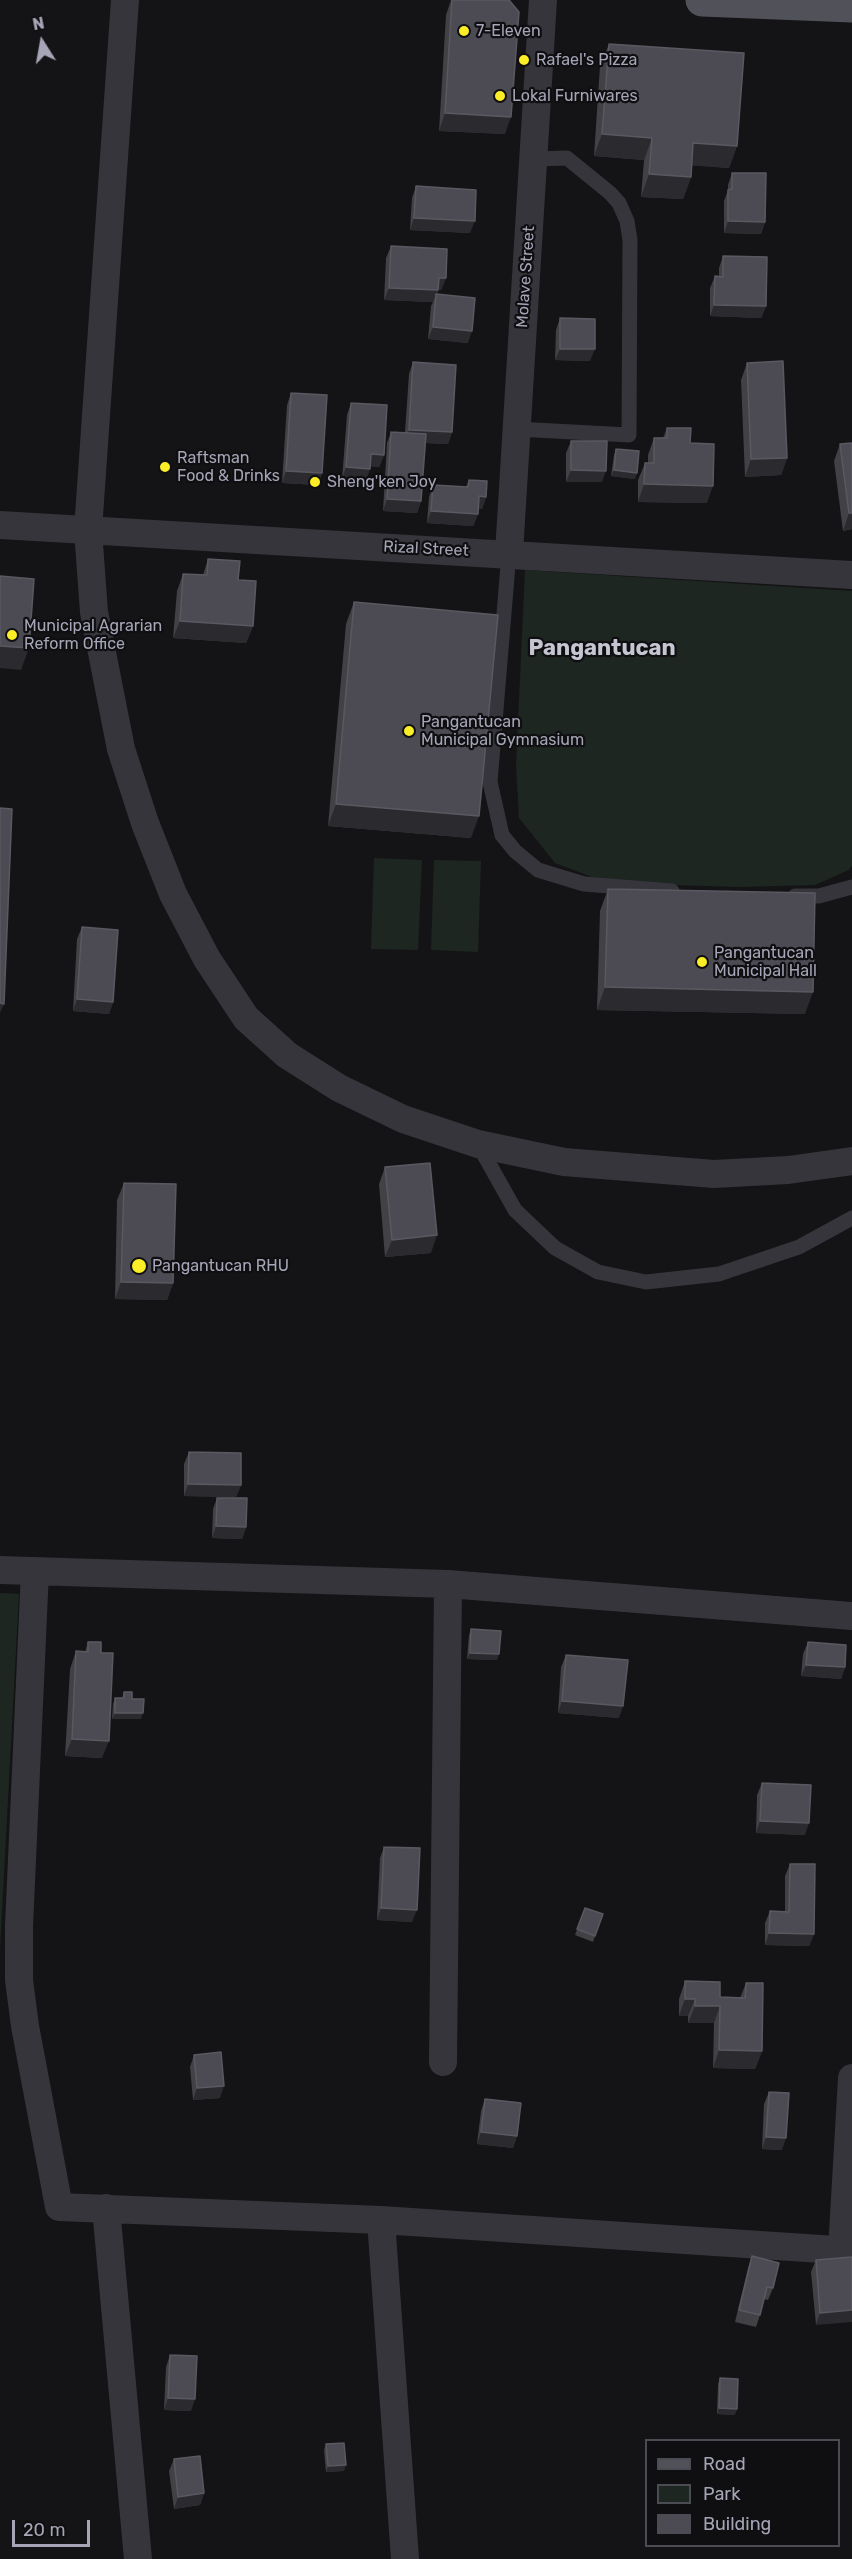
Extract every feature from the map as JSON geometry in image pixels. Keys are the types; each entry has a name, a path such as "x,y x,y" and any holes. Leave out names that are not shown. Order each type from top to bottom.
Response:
{"main road":[{"path":"702,0 852,6"}],"street":[{"path":"125,0 88,530 94,612 121,749 145,823 173,894 207,959 246,1018 287,1055 339,1088 403,1119 478,1144 564,1162 714,1174 788,1170 852,1161"},
{"name":"Molave Street","path":"509,553 543,0"},
{"name":"Rizal Street","path":"0,525 509,553 852,575"},
{"path":"0,1570 448,1584 852,1616"},
{"path":"34,1571 19,1926 19,1980 24,2026 59,2207 381,2220 847,2250 852,2078"},
{"path":"443,2062 448,1584"},
{"path":"106,2208 138,2559"},
{"path":"381,2220 405,2559"}],"lane":[{"path":"516,429 629,435 630,240 627,221 619,203 610,193 567,158 533,159"},
{"path":"509,553 490,782 502,835 515,851 537,870 584,884 690,892"},
{"path":"779,896 819,896 852,887"},
{"path":"478,1144 515,1210 555,1248 598,1272 646,1281 719,1274 799,1247 852,1218"}],"green space":[{"path":"525,570 852,591 852,866 849,870 815,885 738,887 608,883 555,863 519,818 516,766"},
{"path":"374,858 422,860 418,950 371,949"},
{"path":"434,860 481,861 478,952 431,950"},
{"path":"0,1593 19,1594 0,1949"}],"building":[{"path":"452,0 509,0 519,12 511,117 445,113"},
{"path":"609,44 744,53 737,146 693,143 691,177 649,174 652,138 602,134"},
{"path":"732,173 766,173 765,222 728,221 728,190 732,189"},
{"path":"416,186 476,190 475,221 414,218"},
{"path":"391,246 447,249 446,278 439,278 438,290 389,288"},
{"path":"723,256 767,257 766,306 714,305 715,276 723,277"},
{"path":"436,294 475,298 472,331 433,327"},
{"path":"560,318 595,319 595,349 560,349"},
{"path":"783,361 787,458 751,459 747,363"},
{"path":"413,362 456,365 452,432 409,430"},
{"path":"291,393 327,395 322,473 286,471"},
{"path":"351,403 387,405 384,455 371,454 370,469 346,467"},
{"path":"667,428 691,428 690,443 714,444 713,486 644,484 645,463 654,463 654,438 667,438"},
{"path":"391,432 426,434 421,501 387,499"},
{"path":"571,441 607,441 606,471 571,470"},
{"path":"852,443 852,513 849,513 840,444"},
{"path":"616,449 639,451 637,473 614,470"},
{"path":"469,480 487,481 486,497 479,496 478,514 431,511 433,485 468,487"},
{"path":"208,559 240,561 238,580 256,581 253,626 180,621 183,574 207,575"},
{"path":"0,576 34,579 29,648 0,646"},
{"name":"Pangantucan Municipal Gymnasium","path":"354,602 498,615 479,816 336,804"},
{"path":"0,808 12,809 4,1004 0,1003"},
{"name":"Pangantucan Municipal Hall","path":"608,889 815,893 813,992 605,987"},
{"path":"82,927 118,930 113,1002 77,999"},
{"path":"430,1163 437,1235 392,1240 385,1167"},
{"path":"124,1183 176,1184 173,1283 121,1282"},
{"path":"189,1452 241,1453 241,1485 188,1484"},
{"path":"217,1498 247,1498 246,1527 216,1526"},
{"path":"471,1629 501,1631 499,1654 470,1653"},
{"path":"88,1642 101,1642 101,1653 113,1653 109,1741 72,1739 76,1651 88,1652"},
{"path":"808,1642 846,1645 845,1667 806,1665"},
{"path":"566,1655 628,1660 623,1706 562,1701"},
{"path":"124,1692 132,1692 132,1699 144,1699 143,1713 115,1713 115,1698 124,1698"},
{"path":"762,1783 811,1785 809,1823 760,1821"},
{"path":"384,1847 420,1848 417,1910 381,1908"},
{"path":"790,1864 815,1864 814,1934 769,1933 770,1911 789,1912"},
{"path":"585,1908 603,1914 595,1936 577,1929"},
{"path":"685,1981 720,1982 720,1997 745,1998 746,1983 763,1983 762,2051 719,2050 720,2006 695,2006 695,1999 685,1999"},
{"path":"221,2052 224,2086 197,2088 194,2055"},
{"path":"769,2092 789,2093 786,2138 766,2137"},
{"path":"485,2099 521,2103 517,2136 481,2132"},
{"path":"752,2256 779,2263 773,2288 767,2287 760,2315 739,2310"},
{"path":"852,2257 852,2310 820,2313 816,2260"},
{"path":"170,2355 197,2356 195,2399 168,2398"},
{"path":"720,2378 738,2379 737,2409 719,2408"},
{"path":"344,2443 346,2465 328,2466 326,2444"},
{"path":"200,2456 204,2493 178,2497 174,2459"}],"place":[{"name":"7-Eleven","path":"464,31"},
{"name":"Rafael's Pizza","path":"524,60"},
{"name":"Lokal Furniwares","path":"500,96"},
{"name":"Raftsman Food & Drinks","path":"165,467"},
{"name":"Sheng'ken Joy","path":"315,482"},
{"name":"Municipal Agrarian Reform Office","path":"12,635"},
{"name":"Pangantucan Municipal Gymnasium","path":"409,731"},
{"name":"Pangantucan Municipal Hall","path":"702,962"},
{"name":"Pangantucan RHU","path":"139,1266"}],"district":[{"name":"Pangantucan","path":"602,649"}]}
